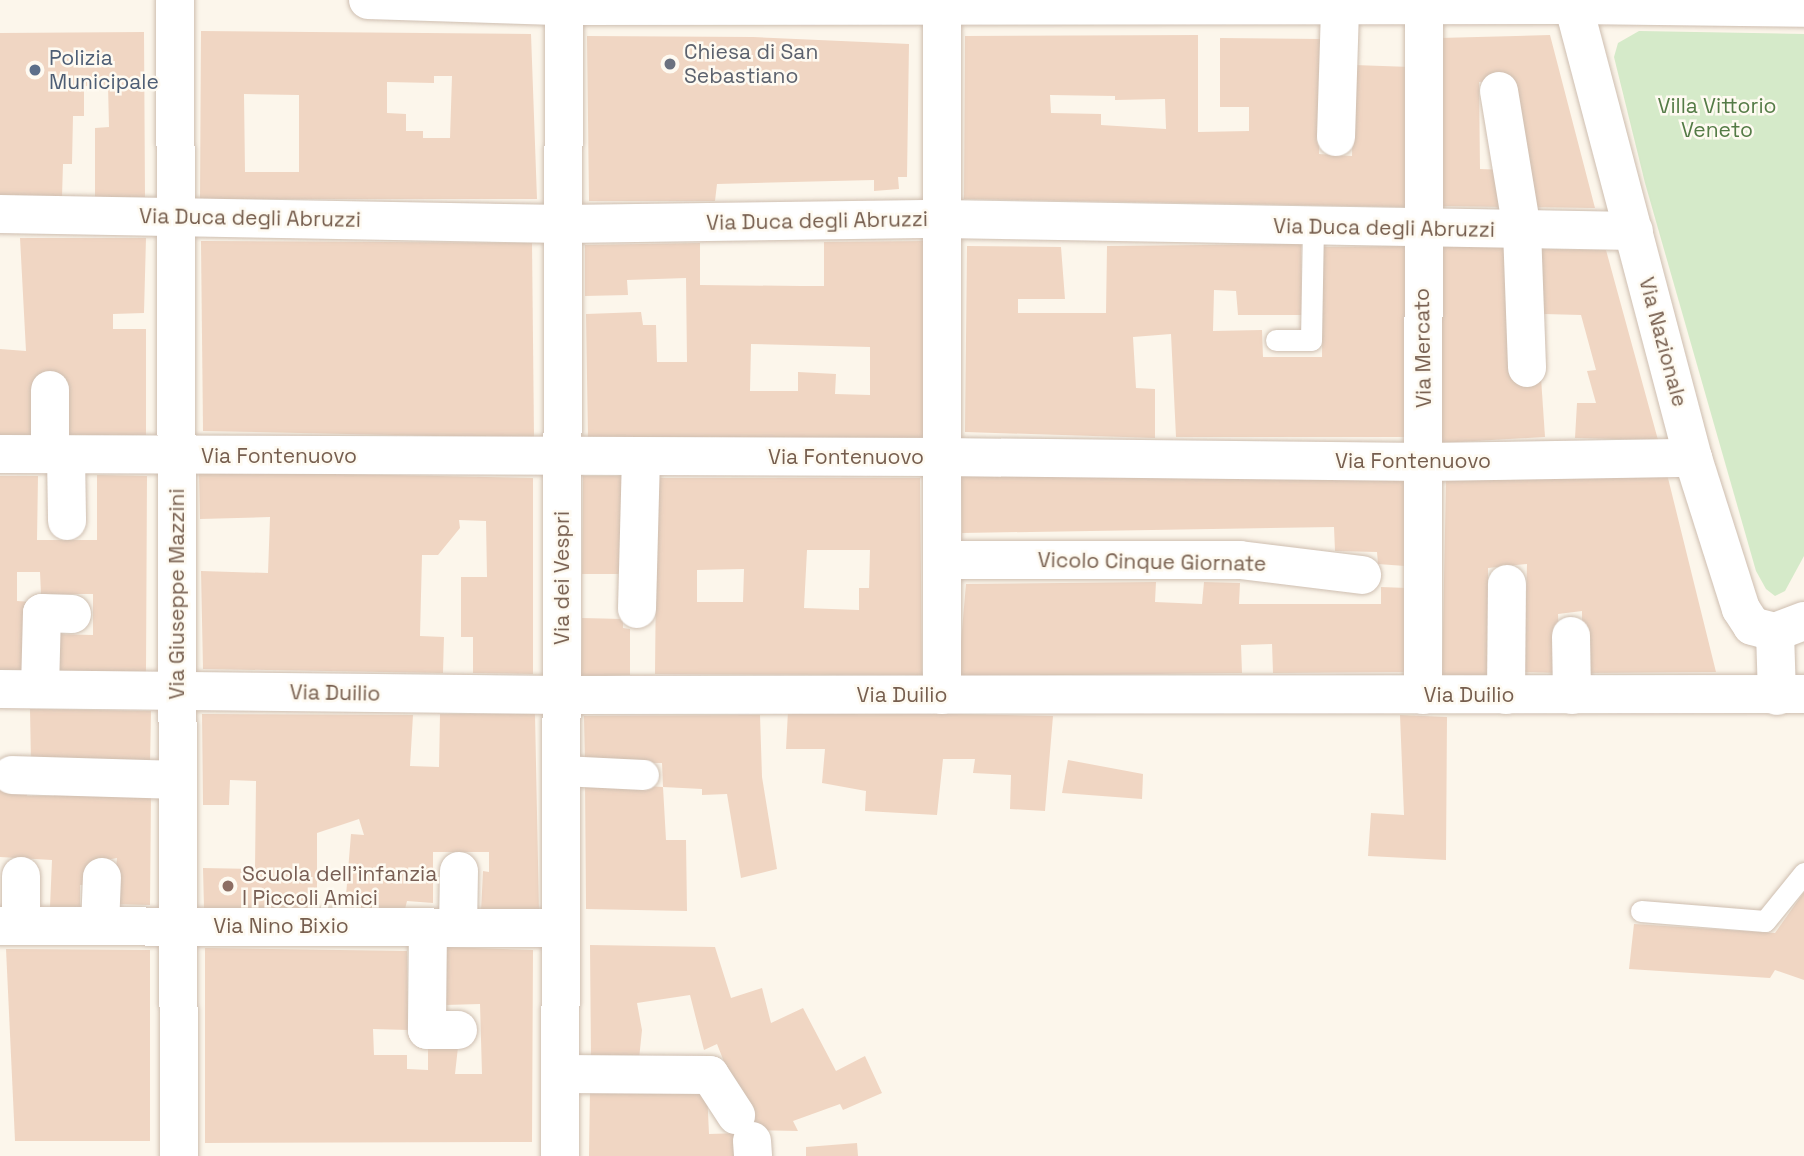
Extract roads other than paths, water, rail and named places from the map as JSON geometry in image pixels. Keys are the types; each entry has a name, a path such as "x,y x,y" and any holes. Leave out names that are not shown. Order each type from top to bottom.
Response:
{"street":[{"path":"368,0 1321,5 1688,3 1804,8"},
{"name":"Via dei Vespri","path":"560,1156 564,3"},
{"path":"942,3 942,695"},
{"name":"Via Nazionale","path":"1573,3 1693,457 1741,609 1752,626 1789,626"},
{"name":"Via Mercato","path":"1423,4 1423,695"},
{"path":"1321,5 1336,136"},
{"name":"Via Giuseppe Mazzini","path":"175,16 178,1156"},
{"path":"1499,91 1522,230 1527,368"},
{"name":"Via Duca degli Abruzzi","path":"0,214 564,225 942,219 1634,231"},
{"path":"50,390 67,521"},
{"name":"Via Fontenuovo","path":"0,454 942,457 1425,462 1693,457"},
{"path":"637,609 641,457"},
{"name":"Vicolo Cinque Giornate","path":"942,560 1240,560 1362,575"},
{"path":"1506,695 1507,584"},
{"path":"40,689 42,613 72,614"},
{"path":"1789,626 1791,695"},
{"path":"1571,636 1572,695"},
{"name":"Via Duilio","path":"0,688 562,695 1791,695"},
{"path":"562,771 644,775"},
{"path":"12,775 178,780"},
{"path":"458,1030 427,1030 443,927 459,872"},
{"path":"10,926 21,876"},
{"path":"100,926 102,877"},
{"name":"Via Nino Bixio","path":"10,926 561,928"},
{"path":"561,1074 710,1075 747,1137"}],"lane":[{"path":"1276,340 1311,340 1313,227"},
{"path":"1641,911 1765,921 1804,873"}],"place":[{"name":"Chiesa di San Sebastiano","path":"670,64"},
{"name":"Polizia Municipale","path":"35,70"},
{"name":"Scuola dell'infanzia I Piccoli Amici","path":"228,886"}],"park label":[{"name":"Villa Vittorio Veneto","path":"1717,118"}]}
